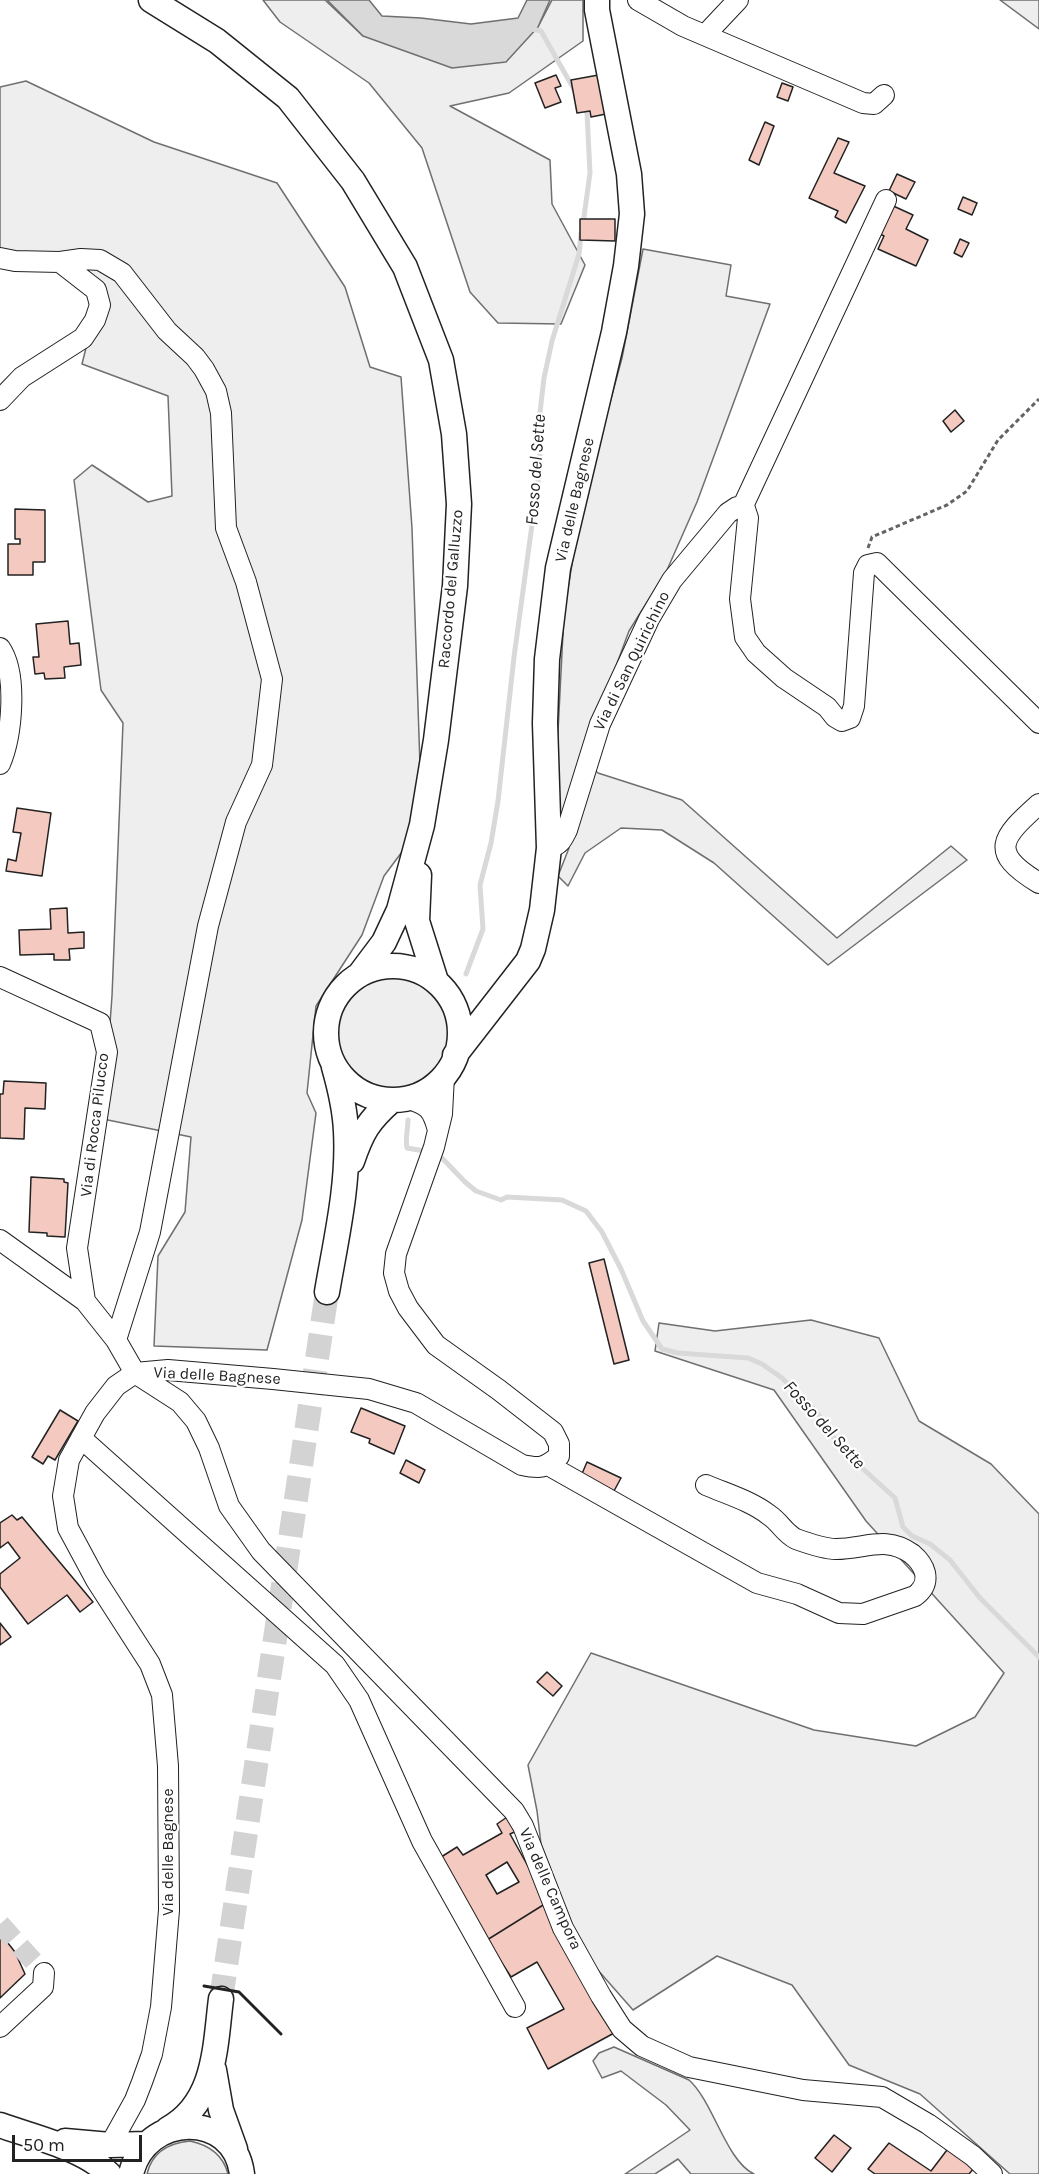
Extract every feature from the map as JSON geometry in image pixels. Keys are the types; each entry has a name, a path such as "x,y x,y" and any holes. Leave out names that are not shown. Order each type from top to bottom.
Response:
{"main road":[{"name":"Raccordo del Galluzzo","path":"151,0 218,41 288,99 353,181 405,267 441,360 454,434 459,504 455,586 436,740 422,825 399,910 384,942 360,974"},
{"name":"Via delle Bagnese","path":"450,1065 520,973 533,950 542,910 549,848 545,723 547,659 558,567 614,332 626,266 632,214 629,174 597,10 597,0"},
{"name":"Raccordo del Galluzzo","path":"422,825 417,921 442,987"},
{"path":"346,1178 346,1130 342,1099 327,1044 326,1028 331,1007 346,984 360,974 388,966 404,967 418,971 442,987 477,1001 486,1001 501,996"},
{"path":"334,1065 341,1076 358,1090 377,1098 399,1099 424,1092 450,1065 459,1030 457,1015 442,987"},
{"path":"327,1292 346,1178 361,1134 374,1116 399,1099"},
{"path":"131,2174 139,2154 155,2137 180,2122 199,2101 205,2090 213,2065 221,1999"},
{"path":"213,2065 221,2110 242,2170"},
{"path":"0,2112 43,2138 86,2158 109,2174"},
{"path":"0,2125 43,2138 110,2145 155,2137 189,2126 206,2129 221,2137 234,2150 242,2170"}],"street":[{"path":"638,0 705,35 863,103 874,104 884,95"},
{"path":"705,35 738,0"},
{"path":"886,200 742,508 745,509 748,518 740,598 745,637 756,653 784,678 827,706 835,717 842,721 850,718 854,706 864,573 868,564 877,562 1039,723"},
{"path":"0,258 15,261 60,262 81,259 100,260 122,273 167,331 195,357 216,391 221,413 226,528 246,582 272,679 262,765 236,822 208,926 150,1232 116,1340"},
{"path":"0,400 22,377 83,338 95,320 100,305 96,290 60,262"},
{"name":"Via di San Quirichino","path":"549,848 557,846 564,836 600,724 649,619 679,572 728,513 737,507 742,508"},
{"path":"0,648 10,683 10,727 0,764"},
{"path":"1039,804 1013,828 1005,846 1007,858 1024,874 1039,883"},
{"name":"Via di Rocca Pilucco","path":"0,977 100,1023 107,1052 77,1248 85,1301"},
{"path":"450,1065 436,1138 396,1254 394,1273 399,1291 408,1308 436,1345 500,1390 553,1432 559,1444 559,1456 548,1465 757,1582 797,1594 839,1613 863,1614 921,1592 926,1580 924,1567 915,1557 898,1545 877,1544 835,1549 799,1540 787,1534 770,1515 749,1503 706,1485"},
{"path":"399,1099 421,1103 429,1108 434,1115 436,1138"},
{"path":"0,1240 85,1301 116,1340 135,1373"},
{"name":"Via delle Bagnese","path":"110,2145 135,2100 142,2082 152,2054 161,2007 169,1910 168,1766 162,1695 150,1664 96,1580 68,1528 63,1496 69,1460 95,1413 116,1386 135,1373 168,1370 369,1389 416,1403 522,1465 538,1468 548,1465"},
{"name":"Via delle Campora","path":"135,1373 180,1402 196,1421 209,1448 229,1506 261,1551 514,1811 523,1827 563,1928 622,2029 642,2046 689,2067 804,2090 882,2097 928,2124 973,2156 992,2174"},
{"path":"81,1438 335,1665 359,1700 422,1841 515,2007"},
{"path":"0,2027 43,1987 44,1973"}],"path":[{"path":"868,564 868,548 872,537 947,505 967,491 998,440 1039,399"}],"shaded area":[{"path":"263,0 325,0 363,36 538,27 552,0 583,0 583,41 509,93 450,106 550,160 552,204 585,265 561,324 498,323 470,292 422,148 369,83 280,22"},
{"path":"327,0 369,0 382,16 471,24 518,18 527,0 550,0 538,27 506,62 452,68 363,36"},
{"path":"1000,0 1039,0 1039,29"},
{"path":"26,81 154,142 277,183 345,287 370,367 401,377 412,528 422,825 384,876 362,935 316,1006 307,1093 316,1113 302,1220 267,1350 154,1346 158,1256 185,1212 191,1137 103,1119 112,996 123,723 101,690 74,480 92,465 148,502 172,496 168,396 82,364 101,288 67,265 0,264 0,87"},
{"path":"643,249 731,265 726,296 770,304 697,502 667,570 629,631 582,758 598,773 682,800 837,938 951,846 967,860 828,965 714,863 662,830 621,828 585,853 568,886 558,876 569,848 554,811 564,613 581,509 622,358"},
{"path":"393,977 414,982 432,994 444,1012 449,1033 444,1054 432,1072 414,1084 393,1089 372,1084 354,1072 342,1054 337,1033 342,1012 354,994 372,982"},
{"path":"811,1320 879,1338 919,1421 991,1464 1039,1514 1039,2174 1010,2174 920,2094 849,2065 792,1985 717,1956 633,2010 582,1952 541,1844 528,1765 591,1653 814,1730 916,1746 975,1717 1004,1673 866,1521 774,1390 655,1351 659,1323 715,1331"},
{"path":"614,2047 689,2080 698,2090 735,2157 754,2174 691,2174 678,2159 655,2174 625,2174 690,2130 666,2105 621,2071 602,2078 593,2061 599,2053"},
{"path":"190,2141 203,2145 219,2156 228,2174 147,2174 149,2166 162,2150"}],"building":[{"path":"604,74 611,113 591,117 590,111 577,113 571,80"},
{"path":"556,75 561,86 555,88 561,102 545,108 535,83"},
{"path":"782,83 793,87 788,101 777,97"},
{"path":"765,122 774,126 759,165 749,160"},
{"path":"838,138 849,142 834,173 865,186 846,223 835,217 838,211 809,198"},
{"path":"897,174 915,182 906,199 889,191"},
{"path":"963,197 977,203 972,215 958,209"},
{"path":"889,204 913,215 906,229 928,240 916,266 878,249 884,236 876,232"},
{"path":"580,219 615,219 615,241 580,240"},
{"path":"960,239 969,243 962,257 954,253"},
{"path":"955,410 964,421 951,432 943,421"},
{"path":"15,509 45,510 45,562 33,562 33,575 8,575 8,544 20,544 20,539 15,539"},
{"path":"68,621 70,644 79,643 81,665 64,667 65,678 45,679 44,673 35,674 33,657 39,657 36,624"},
{"path":"17,808 51,813 42,876 6,871 8,859 16,861 21,833 13,832"},
{"path":"67,908 68,933 84,932 84,948 69,949 70,960 54,960 54,954 20,955 19,930 51,929 50,909"},
{"path":"4,1081 46,1083 45,1109 25,1108 24,1139 0,1138 0,1094 3,1094"},
{"path":"31,1177 64,1179 64,1182 68,1183 65,1237 29,1232"},
{"path":"604,1259 629,1360 614,1364 589,1263"},
{"path":"361,1408 405,1426 394,1454 369,1443 370,1439 351,1432"},
{"path":"60,1410 78,1421 55,1460 48,1456 43,1464 32,1457"},
{"path":"406,1460 425,1470 419,1483 400,1473"},
{"path":"587,1462 621,1478 614,1491 581,1476"},
{"path":"12,1515 17,1520 22,1517 93,1602 80,1612 67,1595 28,1624 0,1587 0,1574 20,1558 8,1542 0,1548 0,1523"},
{"path":"0,1623 11,1637 0,1645"},
{"path":"547,1672 562,1686 553,1696 537,1682"},
{"path":"510,1815 521,1829 510,1834 548,1902 487,1940 438,1859 457,1847 463,1855 502,1833 497,1824","holes":["507,1862 519,1882 497,1894 486,1875"]},
{"path":"548,1902 616,2032 548,2069 527,2028 564,2009 537,1962 511,1977 487,1940"},
{"path":"0,1933 15,1952 25,1974 0,1998"},
{"path":"834,2135 851,2148 832,2172 815,2158"},
{"path":"889,2143 931,2171 950,2146 975,2167 969,2174 875,2174 868,2169"}],"waterway":[{"name":"Fosso del Sette","path":"528,28 541,31 576,93"},
{"name":"Fosso del Sette","path":"583,106 587,113 590,173 583,224"},
{"name":"Fosso del Sette","path":"466,974 483,929 480,885 491,843 498,801 514,657 540,466 539,421 544,378 552,341 579,254 581,233"},
{"name":"Fosso del Sette","path":"408,1120 407,1148 442,1158 476,1191 501,1200 507,1197 562,1200 586,1211 602,1232 643,1321 662,1349 678,1353 748,1358 762,1364 782,1378 816,1411 850,1457 895,1498 903,1527 912,1536 930,1544 950,1560 980,1598 1039,1657"}],"tunnel":[{"path":"221,1999 327,1292"},
{"path":"0,1924 44,1973"}],"wall":[{"path":"204,1986 239,1992 281,2034"}]}
